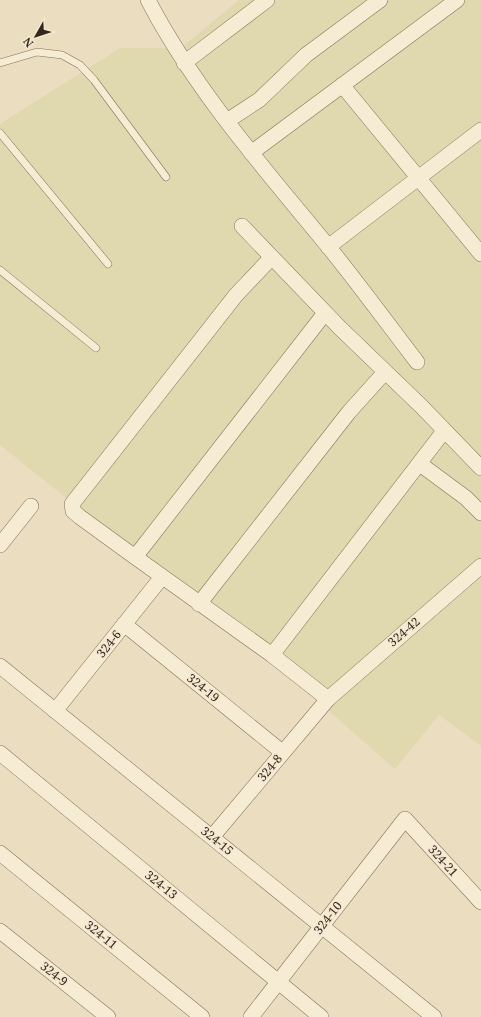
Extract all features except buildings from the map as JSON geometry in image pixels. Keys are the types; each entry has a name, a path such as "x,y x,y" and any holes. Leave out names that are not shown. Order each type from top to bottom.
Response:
{"street":[{"path":"184,63 267,0"},
{"path":"227,121 259,100 306,55 380,0"},
{"path":"251,152 457,0"},
{"path":"150,1 184,63 251,152 328,247 417,362"},
{"path":"342,85 481,254"},
{"path":"328,247 481,130"},
{"path":"242,226 325,313 481,468"},
{"path":"272,257 236,295 72,504 73,511 80,517 272,655 328,699"},
{"path":"135,557 325,313"},
{"path":"199,604 349,412 385,372"},
{"path":"272,655 444,431"},
{"path":"420,464 466,498 481,513"},
{"path":"0,545 31,506"},
{"name":"324-42","path":"328,699 481,566"},
{"name":"324-6","path":"55,711 162,577"},
{"name":"324-19","path":"124,624 282,752"},
{"name":"324-15","path":"0,666 434,1017"},
{"name":"324-8","path":"212,837 328,699"},
{"name":"324-13","path":"0,753 321,1017"},
{"name":"324-10","path":"251,1017 405,819"},
{"name":"324-21","path":"405,819 481,902"},
{"name":"324-11","path":"0,853 202,1017"},
{"name":"324-9","path":"0,931 108,1017"}],"lane":[{"path":"0,63 37,52 62,55 80,65 94,80 166,177"},
{"path":"0,133 108,264"},
{"path":"0,270 96,348"}],"shaded area":[{"path":"239,0 481,0 481,746 439,715 395,769 284,672 0,445 0,124 120,48 181,48"}]}
